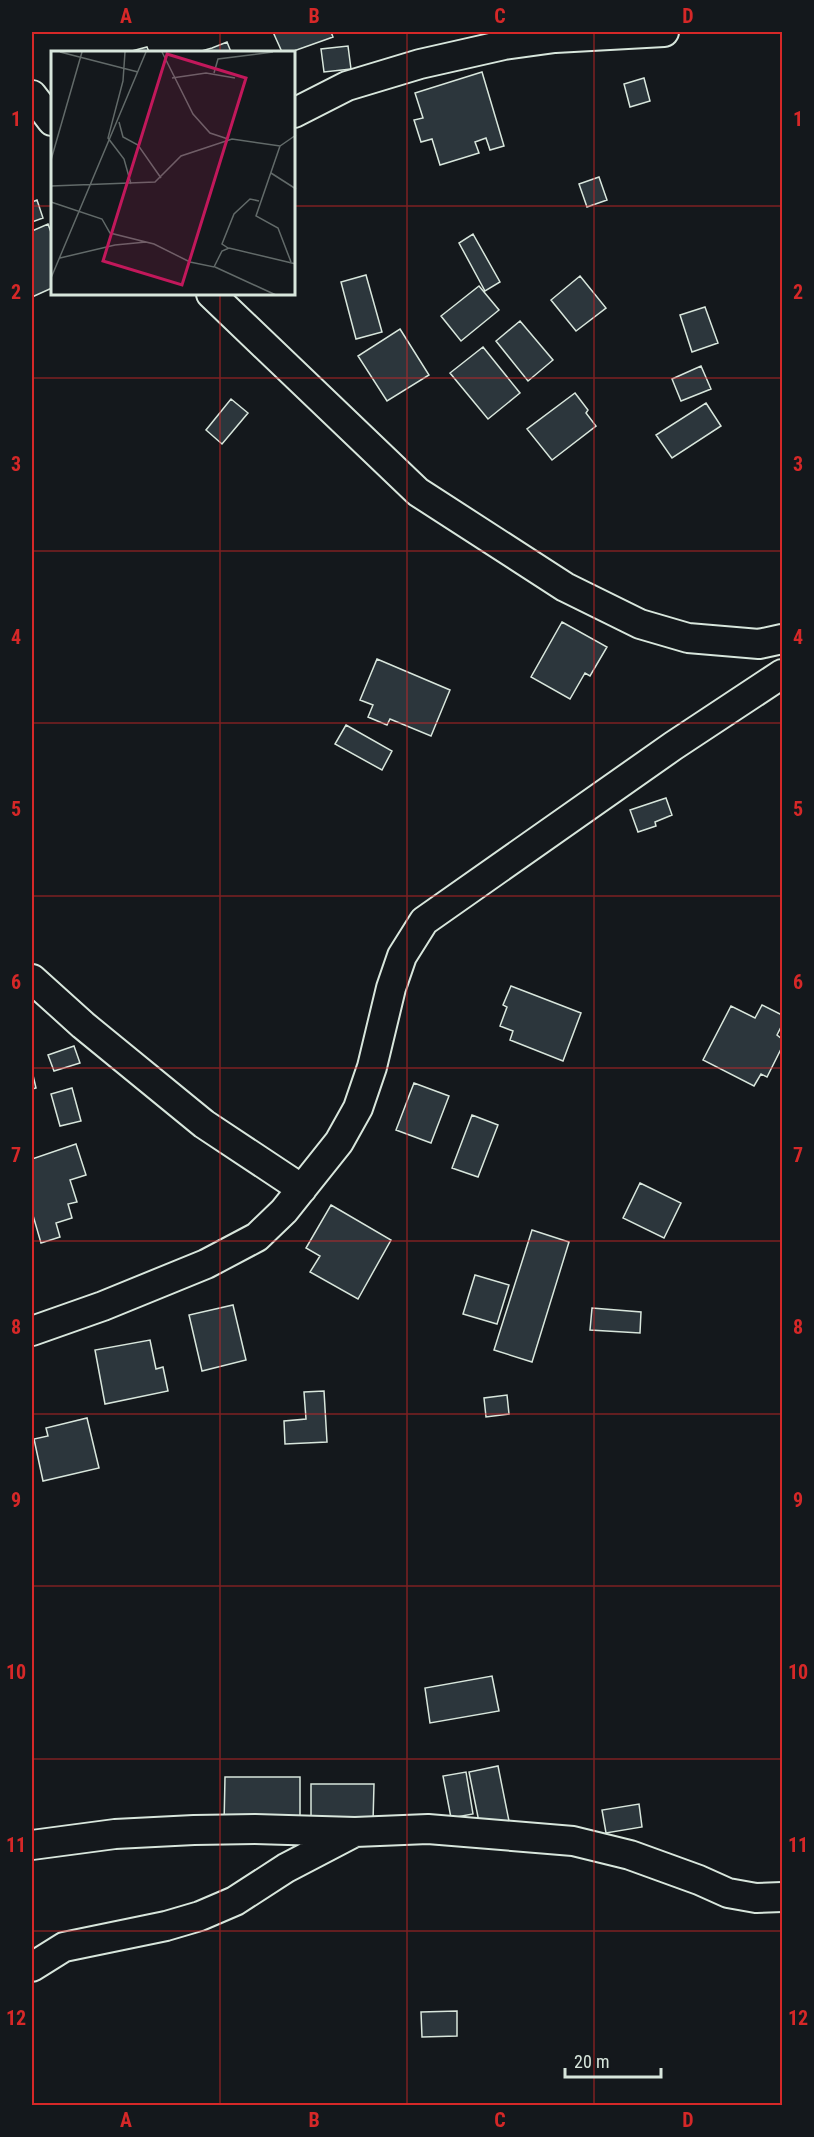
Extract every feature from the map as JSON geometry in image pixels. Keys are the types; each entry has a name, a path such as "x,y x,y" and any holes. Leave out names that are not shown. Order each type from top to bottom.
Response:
{"street":[{"path":"296,112 347,86 503,38 555,38 664,32"},
{"path":"32,95 51,120"},
{"path":"213,296 418,492 565,587 640,624 688,638 759,644 783,639"},
{"path":"33,1327 103,1306 206,1264 257,1237 284,1211 339,1142 358,1108 402,956 424,921 673,746 783,674"},
{"path":"32,979 83,1025 204,1124 302,1189"},
{"path":"32,1845 115,1834 194,1830 355,1832 428,1829 573,1841 630,1855 728,1893 756,1898 783,1897"},
{"path":"32,1967 64,1947 166,1926 200,1916 226,1905 286,1868 355,1832"}],"building":[{"path":"273,32 331,32 333,37 294,51 282,51"},
{"path":"227,42 231,51 202,51"},
{"path":"348,46 351,69 324,72 321,49"},
{"path":"147,47 149,51 132,51"},
{"path":"482,72 504,146 490,150 486,138 475,142 479,153 440,165 432,139 421,142 414,120 423,118 415,93"},
{"path":"644,78 650,101 630,107 624,84"},
{"path":"599,177 607,200 587,207 579,184"},
{"path":"37,200 43,218 32,222 32,202"},
{"path":"48,224 51,232 51,288 32,297 32,231"},
{"path":"473,234 500,282 485,291 459,243"},
{"path":"366,275 382,332 356,339 341,282"},
{"path":"580,276 606,308 576,331 551,300"},
{"path":"479,286 499,310 461,341 441,316"},
{"path":"705,307 718,343 692,352 680,315"},
{"path":"520,321 553,360 528,381 496,341"},
{"path":"400,329 429,375 387,401 358,356"},
{"path":"483,347 520,393 488,419 450,373"},
{"path":"701,366 711,389 681,401 672,379"},
{"path":"575,393 588,410 586,413 596,426 552,460 527,429"},
{"path":"231,399 248,413 222,444 206,430"},
{"path":"706,403 721,426 672,458 656,435"},
{"path":"562,622 607,647 590,676 585,673 570,699 531,677"},
{"path":"377,659 450,690 431,736 390,719 387,725 368,717 373,705 360,700"},
{"path":"346,725 392,751 382,770 335,744"},
{"path":"666,798 672,815 655,822 656,826 638,832 630,810"},
{"path":"511,986 581,1013 563,1061 510,1040 513,1031 500,1026 507,1007 503,1005"},
{"path":"762,1005 782,1015 782,1025 777,1035 782,1039 782,1047 767,1077 761,1074 754,1086 703,1060 731,1006 755,1018"},
{"path":"74,1046 80,1063 54,1071 48,1055"},
{"path":"32,1071 36,1088 32,1089"},
{"path":"414,1083 449,1096 431,1143 396,1130"},
{"path":"72,1088 81,1121 60,1126 51,1094"},
{"path":"472,1115 498,1125 478,1177 452,1168"},
{"path":"76,1144 86,1175 70,1180 77,1202 68,1204 72,1218 56,1223 60,1237 41,1243 32,1212 32,1159"},
{"path":"640,1183 681,1203 664,1238 623,1218"},
{"path":"331,1205 391,1240 358,1299 310,1272 320,1256 306,1248"},
{"path":"532,1230 569,1242 532,1362 494,1350"},
{"path":"475,1275 509,1285 497,1324 463,1314"},
{"path":"233,1305 246,1360 202,1371 189,1315"},
{"path":"592,1308 641,1312 640,1333 590,1330"},
{"path":"150,1340 156,1369 163,1367 168,1391 105,1404 95,1350"},
{"path":"324,1391 327,1442 285,1444 284,1421 306,1419 304,1392"},
{"path":"507,1395 509,1414 486,1417 484,1398"},
{"path":"87,1418 99,1468 43,1481 34,1439 48,1436 46,1428"},
{"path":"492,1676 499,1711 430,1723 425,1688"},
{"path":"498,1766 510,1826 481,1832 469,1772"},
{"path":"466,1772 473,1814 451,1818 443,1776"},
{"path":"225,1777 300,1777 300,1825 224,1825"},
{"path":"311,1784 374,1784 373,1822 311,1821"},
{"path":"639,1804 642,1827 606,1833 602,1810"},
{"path":"457,2011 457,2036 422,2037 421,2012"}]}
